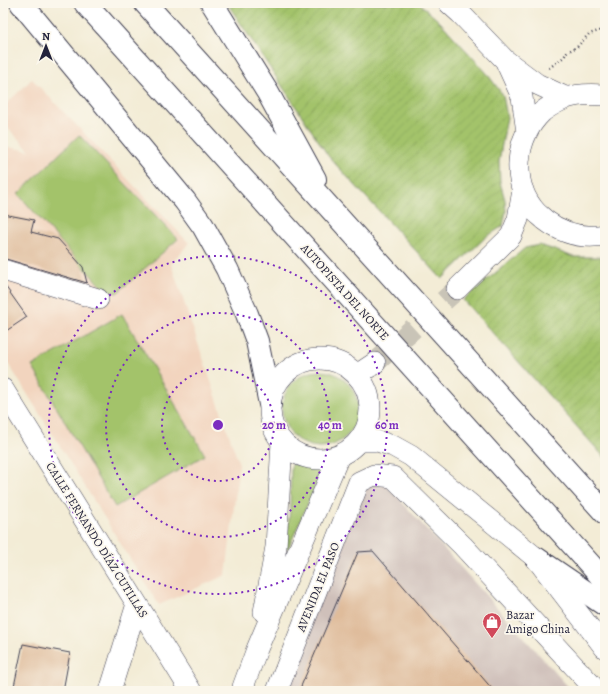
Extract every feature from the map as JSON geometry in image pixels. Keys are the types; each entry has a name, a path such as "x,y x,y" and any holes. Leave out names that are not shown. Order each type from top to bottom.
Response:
{"highway":[{"path":"20,3 185,201 203,226 227,269 247,314 257,341 270,404"},
{"name":"AUTOPISTA DEL NORTE","path":"85,3 605,581"},
{"path":"145,3 605,513"},
{"path":"212,3 268,93 332,210"},
{"path":"536,558 605,605"}],"street":[{"path":"449,3 505,60 537,84 568,98"},
{"path":"505,60 522,97 527,132"},
{"path":"605,95 590,94 568,98 543,111 527,132 521,146 519,162 523,190 536,212 554,227 565,232 580,236 605,235"},
{"path":"456,289 511,236 518,219 523,190"},
{"path":"511,236 530,230 554,227"},
{"path":"3,270 98,299"},
{"path":"312,360 329,360 344,365 357,375 365,387 370,400 370,414 367,428 360,441 339,456 324,459 308,458 294,452 282,442 275,430 271,417 270,404 275,388 284,375 302,363 312,360"},
{"path":"357,375 375,363"},
{"name":"CALLE FERNANDO DÍAZ CUTILLAS","path":"3,388 191,691"},
{"path":"360,441 377,441 393,446 411,456 536,558 605,648"},
{"path":"257,649 276,547 282,442"},
{"path":"243,691 243,687 257,649 339,456"},
{"name":"AVENIDA EL PASO","path":"277,691 359,482 374,475 393,477 463,546 597,691"},
{"path":"110,691 137,604"}],"path":[{"path":"532,80 544,73 564,57 567,52 577,47 589,34 605,29"}],"shaded area":[{"path":"32,79 189,243 171,264 239,464 226,575 159,605 3,355 3,146 30,151 3,123 3,107"},
{"path":"374,471 572,691 278,691"}],"green space":[{"path":"227,3 419,3 441,23 485,71 503,95 507,117 499,161 500,182 505,200 506,211 503,226 486,237 442,279 329,157"},
{"path":"79,135 178,239 117,293 105,291 18,194"},
{"path":"539,245 573,257 605,257 605,458 463,300 525,248"},
{"path":"122,314 205,455 115,507 32,366"},
{"path":"313,371 327,371 341,377 352,388 358,402 358,416 355,424 347,436 341,441 327,447 313,447 299,441 288,430 282,416 282,402 288,388 299,377"},
{"path":"293,464 315,468 322,471 288,549 286,544 290,510 291,466"}],"building":[{"path":"3,214 34,220 31,232 58,239 83,267 87,283 3,258"},
{"path":"3,283 27,317 3,333"},
{"path":"373,551 494,691 299,691 358,552"},
{"path":"23,644 70,653 63,691 13,691"}],"tunnel":[{"path":"375,363 457,289"}],"place":[{"name":"Bazar Amigo China","path":"492,639"}]}
